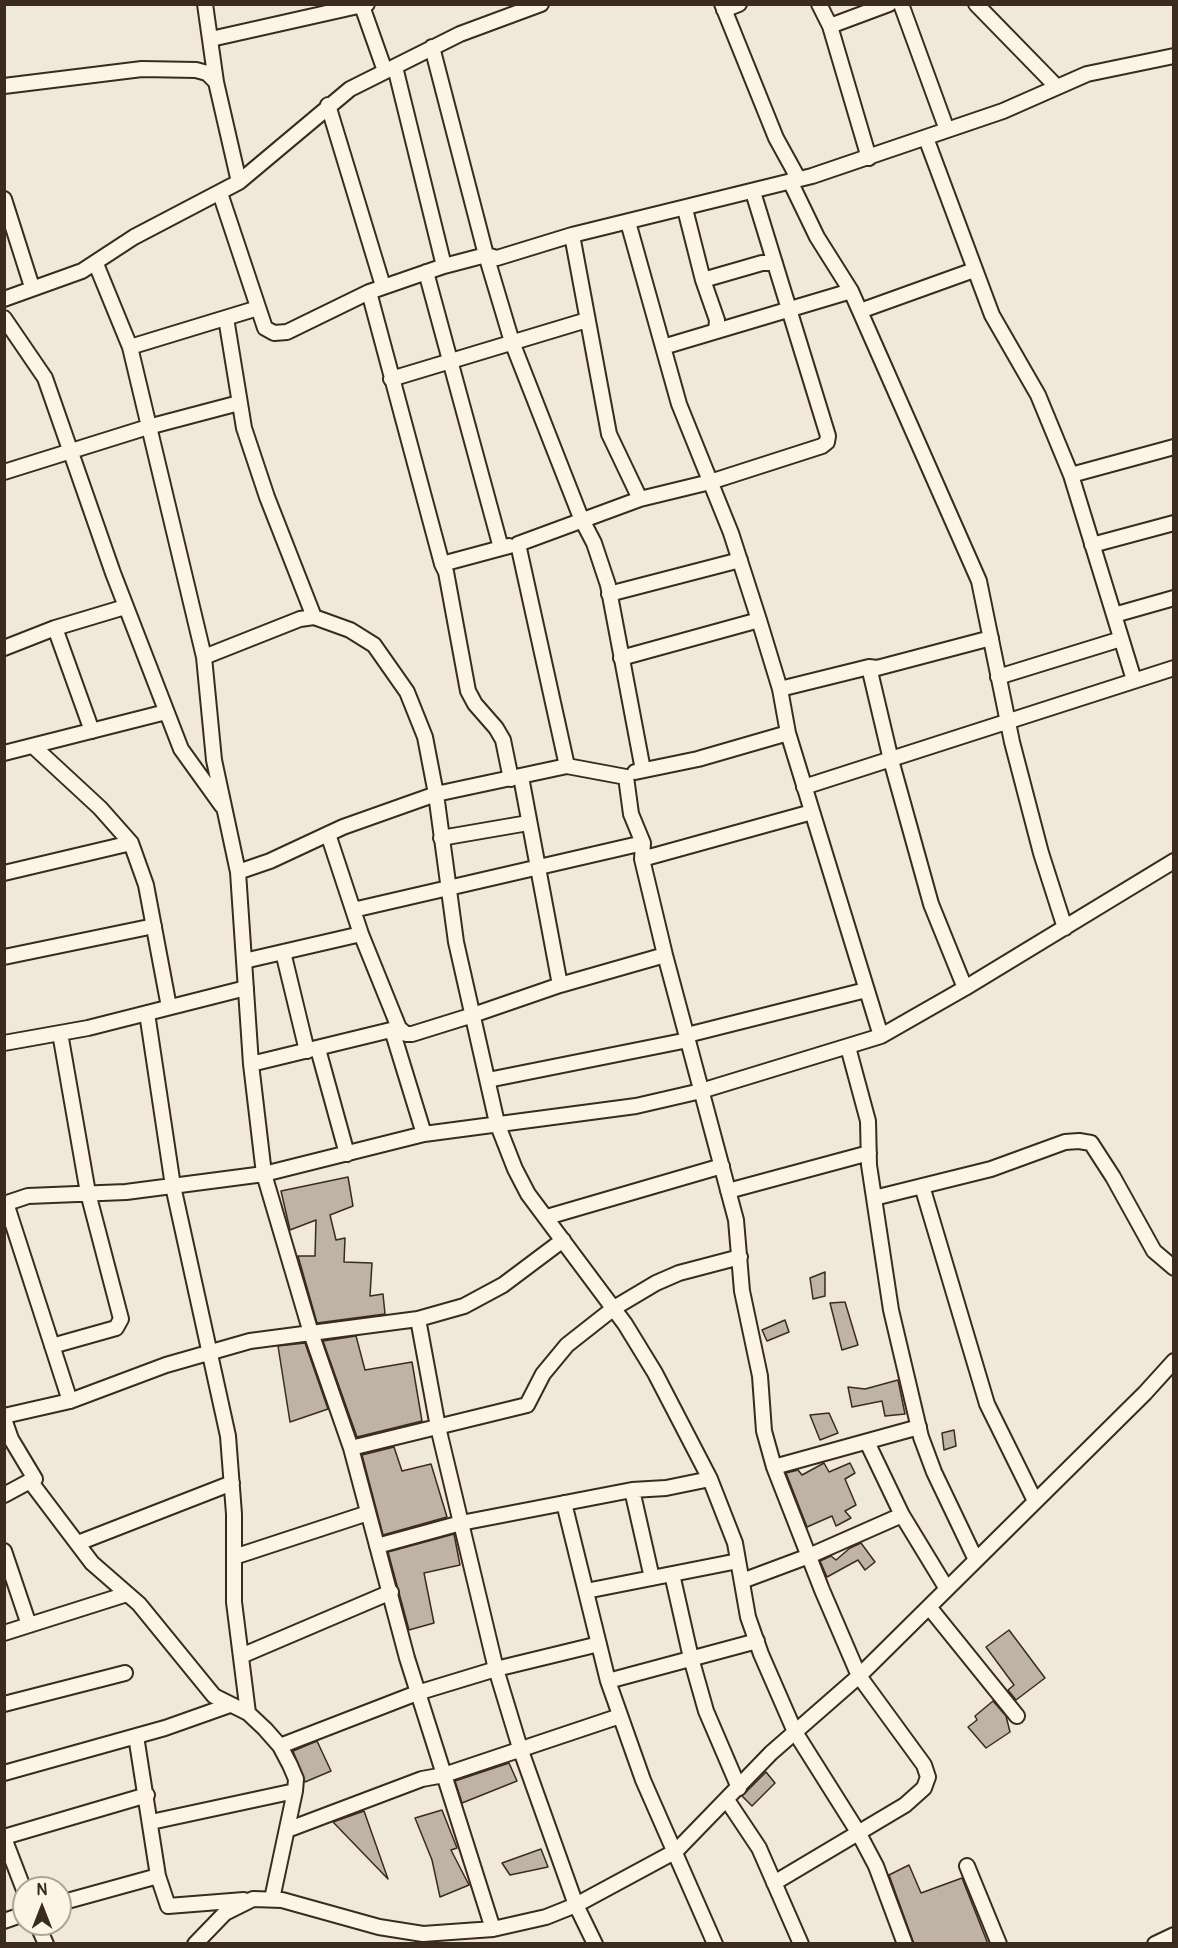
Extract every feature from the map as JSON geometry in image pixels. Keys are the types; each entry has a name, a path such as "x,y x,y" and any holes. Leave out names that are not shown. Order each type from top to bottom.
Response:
{"street":[{"path":"205,4 216,82 239,182"},
{"path":"4,299 96,264 134,237 239,182 328,105 350,89 432,47 541,4"},
{"path":"739,4 723,7 817,237 851,291 979,581 1008,723 1041,853 1065,928"},
{"path":"819,4 830,26 868,158"},
{"path":"830,26 889,4"},
{"path":"901,4 947,130"},
{"path":"976,4 1056,86"},
{"path":"211,39 365,5 390,69 444,266"},
{"path":"432,47 486,255 512,342 581,518 594,543 609,594 643,770"},
{"path":"220,193 265,328 274,333 287,332 383,286 444,266 486,255 497,258 572,235 753,192 868,158 1003,111 1087,74 1173,56"},
{"path":"4,86 142,69 196,70 207,73 216,82"},
{"path":"328,105 383,286"},
{"path":"926,138 992,315 1038,395 1071,475 1134,680"},
{"path":"442,564 518,544 557,530 581,518 639,499 710,482 822,446 827,442 828,436 753,192"},
{"path":"4,199 32,287"},
{"path":"685,208 703,280 717,320 716,331"},
{"path":"628,222 679,404 740,560 759,620 780,689 788,733 881,1036"},
{"path":"572,235 609,434 639,499"},
{"path":"703,280 762,263 775,263"},
{"path":"96,264 130,347 204,657 214,760 238,872 251,1064 264,1174 311,1333 351,1448 417,1693 493,1929"},
{"path":"860,311 974,270"},
{"path":"426,272 501,548"},
{"path":"663,347 851,291"},
{"path":"369,292 391,379 446,572 468,691 475,704 503,740 516,778 528,823 560,985"},
{"path":"130,347 258,308"},
{"path":"4,318 45,378 125,607 181,749 225,810"},
{"path":"226,318 244,428 267,497 314,617"},
{"path":"391,379 587,320"},
{"path":"4,472 148,427 239,403"},
{"path":"1071,475 1173,447"},
{"path":"1092,545 1173,523"},
{"path":"518,544 567,766"},
{"path":"609,594 740,560"},
{"path":"1114,615 1173,598"},
{"path":"4,648 55,628 125,607"},
{"path":"204,657 300,619 314,617 350,630 374,645 407,692 425,737 436,794 446,887 456,942 497,1123 528,1194 614,1308 655,1373 710,1479 735,1543 748,1617 795,1732 858,1832 876,1866 905,1944"},
{"path":"621,658 759,620"},
{"path":"55,628 92,731"},
{"path":"780,689 869,667 877,668 991,638"},
{"path":"999,677 1121,639"},
{"path":"869,667 891,760 931,904 965,988"},
{"path":"804,787 1173,668"},
{"path":"4,753 166,712"},
{"path":"626,777 632,772 698,759 788,733"},
{"path":"33,746 100,808 131,843 146,885 169,1007"},
{"path":"238,872 270,861 328,834 436,794 567,766 626,777"},
{"path":"626,777 631,814 643,843 642,859 665,955 736,1220 745,1310 760,1376 764,1431 774,1467 859,1676 924,1766 928,1777 924,1788 905,1804 774,1882"},
{"path":"642,859 812,812"},
{"path":"441,838 528,823"},
{"path":"328,834 396,1029 424,1134"},
{"path":"4,873 131,843"},
{"path":"353,910 643,843"},
{"path":"70,1401 5,1203 28,1196 173,1186 264,1174 424,1134 636,1106 701,1090 848,1047 881,1036 965,988 1173,861"},
{"path":"4,957 154,926"},
{"path":"244,961 361,934"},
{"path":"283,952 312,1050 347,1154"},
{"path":"251,1064 396,1029 412,1034 560,985 665,955"},
{"path":"4,1043 60,1033 246,988"},
{"path":"488,1080 687,1037 866,990"},
{"path":"147,1013 173,1186 228,1436 232,1483 234,1602 248,1713"},
{"path":"52,1346 116,1328 122,1319 88,1193 60,1033"},
{"path":"848,1047 867,1121 868,1153 891,1310 919,1428 934,1472 976,1560"},
{"path":"874,1198 991,1169 1065,1142 1079,1140 1091,1143 1113,1177 1154,1251 1173,1268"},
{"path":"728,1191 868,1153"},
{"path":"547,1217 722,1166"},
{"path":"922,1186 987,1404 1035,1501"},
{"path":"4,1495 35,1479 12,1439 4,1417 70,1401 208,1351 250,1341 418,1319 464,1306 504,1285 563,1240"},
{"path":"351,1448 527,1405 543,1374 567,1345 614,1308 656,1283 679,1273 740,1257"},
{"path":"418,1319 438,1428 496,1669 520,1748 576,1905 594,1944"},
{"path":"136,1736 158,1876 168,1906 272,1899 324,1910 379,1927 423,1934 493,1929 546,1917 576,1905 676,1851 795,1732 859,1676 929,1607 1145,1393 1173,1360"},
{"path":"774,1467 919,1428"},
{"path":"867,1442 902,1515 947,1589"},
{"path":"377,1546 461,1523 632,1490 666,1488 710,1479"},
{"path":"30,1481 92,1563 127,1593 214,1696 248,1713 279,1746 296,1779 296,1791 272,1899"},
{"path":"78,1543 232,1483"},
{"path":"632,1490 652,1578"},
{"path":"564,1503 608,1681 643,1780 715,1944"},
{"path":"234,1557 368,1513"},
{"path":"742,1581 809,1556 902,1515"},
{"path":"4,1551 29,1625"},
{"path":"586,1591 738,1561"},
{"path":"672,1574 706,1711 739,1788"},
{"path":"241,1656 391,1592"},
{"path":"4,1633 127,1593"},
{"path":"929,1607 1017,1716"},
{"path":"608,1681 757,1641"},
{"path":"279,1746 417,1693 496,1669 599,1644"},
{"path":"4,1704 125,1673"},
{"path":"4,1773 136,1736 230,1706"},
{"path":"287,1830 422,1779 444,1775 620,1716"},
{"path":"151,1822 296,1791"},
{"path":"19,1876 4,1837 147,1795"},
{"path":"728,1800 748,1828 801,1944"},
{"path":"967,1866 999,1944"},
{"path":"72,1900 158,1876"},
{"path":"195,1944 225,1913 253,1899"},
{"path":"1155,1944 1173,1935"}],"building":[{"path":"348,1177 353,1206 330,1215 336,1240 345,1238 344,1262 372,1263 370,1296 383,1294 385,1314 317,1323 298,1256 315,1256 316,1220 290,1230 281,1191"},
{"path":"825,1272 825,1296 813,1299 810,1278"},
{"path":"845,1302 858,1345 842,1350 830,1303"},
{"path":"785,1320 789,1332 767,1341 762,1330"},
{"path":"356,1336 365,1370 412,1362 422,1421 357,1437 323,1341"},
{"path":"305,1343 328,1409 290,1422 278,1346"},
{"path":"898,1380 905,1414 885,1416 882,1401 852,1407 848,1387 865,1389"},
{"path":"829,1413 838,1433 820,1440 810,1415"},
{"path":"954,1430 956,1446 944,1450 942,1433"},
{"path":"394,1447 402,1471 431,1464 447,1517 383,1535 362,1455"},
{"path":"824,1463 829,1472 850,1463 855,1473 845,1479 856,1505 845,1511 851,1518 836,1526 832,1516 807,1527 786,1473 798,1470 802,1475"},
{"path":"454,1534 460,1565 424,1573 434,1623 409,1630 388,1552"},
{"path":"861,1543 875,1562 865,1570 858,1560 827,1577 820,1561 831,1556 836,1560 850,1548"},
{"path":"1009,1630 1045,1678 1016,1700 1008,1690 1014,1685 986,1647"},
{"path":"993,1701 1006,1716 1010,1732 986,1748 968,1727 977,1720 975,1716"},
{"path":"317,1741 331,1771 305,1782 293,1751"},
{"path":"509,1763 517,1781 462,1803 455,1781"},
{"path":"766,1772 775,1783 752,1806 742,1796"},
{"path":"442,1810 457,1848 451,1850 469,1885 440,1897 432,1860 415,1818"},
{"path":"364,1811 388,1879 333,1822"},
{"path":"541,1849 548,1867 510,1875 502,1863"},
{"path":"909,1865 921,1893 962,1878 988,1944 914,1944 889,1875"}]}
